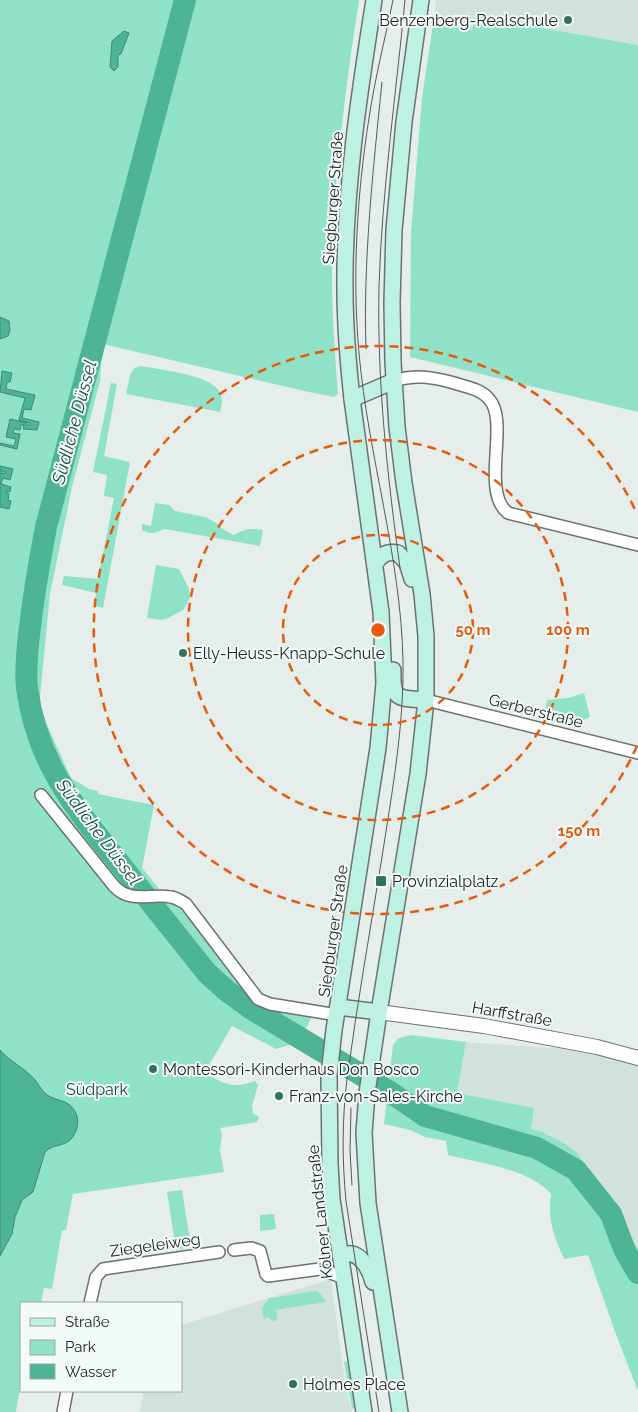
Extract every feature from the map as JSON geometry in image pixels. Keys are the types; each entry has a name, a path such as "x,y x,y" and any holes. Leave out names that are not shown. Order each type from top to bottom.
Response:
{"main road":[{"name":"Siegburger Straße","path":"374,0 365,53 354,148 346,246 346,323 352,399 383,628 382,716 337,1011 379,1012"},
{"path":"400,1412 369,1213 364,1164 364,1133 367,1093 418,774 426,700 426,636 422,594 397,427 392,303 396,212 410,76 422,0"},
{"path":"352,399 394,382"},
{"path":"375,564 382,555 390,552 398,553 408,563 414,587 422,594"},
{"name":"Siegburger Straße","path":"384,656 393,667 393,687 396,695 402,698 426,700"},
{"name":"Kölner Landstraße","path":"337,1011 329,1075 332,1199 364,1412"},
{"path":"341,1258 344,1255 351,1254 362,1259 367,1264 372,1277 375,1297 382,1302"}],"street":[{"path":"394,382 417,376 445,380 478,391 489,398 495,407 496,418 495,478 498,498 502,508 508,513 638,545"},
{"name":"Gerberstraße","path":"426,700 638,753"},
{"name":"Siegburger Straße","path":"42,795 118,891 126,896 174,897 186,904 258,999 270,1004 337,1011"},
{"name":"Harffstraße","path":"379,1012 484,1026 597,1047 638,1058"},
{"path":"234,1250 257,1249 262,1254 268,1276 320,1269 344,1278"},
{"name":"Ziegeleiweg","path":"90,1302 96,1276 103,1269 219,1252"},
{"path":"320,1269 341,1258"},
{"path":"64,1412 67,1392"}],"shaded area":[{"name":"Benzenberg-Realschule","path":"436,0 638,0 638,45 475,16 472,30 433,24"},
{"path":"466,1042 582,1050 617,1057 638,1065 638,1249 595,1179 540,1131 530,1129 457,1093"},
{"path":"331,1279 345,1383 352,1412 140,1412 142,1392 182,1392 182,1325"}],"green space":[{"name":"Südpark","path":"0,0 359,0 337,172 333,241 332,291 338,394 334,397 309,392 94,342 92,350 102,353 100,381 72,487 50,594 39,707 71,778 89,789 98,791 98,794 154,805 142,868 161,891 161,895 186,910 220,959 251,992 314,1012 299,1042 276,1049 232,1026 206,1070 205,1073 229,1084 241,1085 255,1081 258,1085 252,1106 253,1113 259,1117 257,1122 220,1128 222,1134 220,1150 224,1172 73,1194 66,1230 62,1230 52,1289 44,1288 41,1302 20,1302 20,1387 16,1412 0,1412"},
{"path":"475,16 638,45 638,412 410,357 411,232 422,98 433,24 472,30"},
{"path":"141,366 184,374 207,381 220,393 222,402 220,412 126,394 130,375 134,368"},
{"path":"111,383 117,384 104,456 130,462 103,608 94,606 96,593 62,585 64,576 98,579 114,498 104,496 107,475 93,472"},
{"path":"155,503 169,505 175,511 205,517 234,535 241,531 263,530 260,546 165,529 154,533 146,532 142,530 142,524 151,526"},
{"path":"156,565 179,569 189,589 190,597 183,610 161,620 147,618"},
{"path":"584,693 590,717 581,721 544,715 547,700 568,698"},
{"path":"411,1035 466,1042 457,1093 534,1108 531,1129 540,1131 564,1143 577,1153 595,1179 638,1249 638,1391 588,1255 564,1259 560,1251 551,1219 551,1194 531,1178 518,1173 448,1155 446,1141 425,1137 410,1130 384,1124 393,1045 399,1038"},
{"path":"182,1190 191,1247 176,1250 167,1192"},
{"path":"274,1214 276,1229 260,1231 260,1215"},
{"path":"316,1291 320,1293 326,1302 276,1310 277,1320 273,1321 267,1317 264,1320 262,1308 269,1298"},
{"path":"346,1361 353,1376 358,1407 352,1409 344,1362"}],"water":[{"path":"124,31 129,33 121,54 118,55 118,67 114,71 110,67 112,41"},
{"path":"0,317 9,321 10,330 8,336 0,339"},
{"path":"2,371 12,373 10,382 7,382 6,389 35,395 31,410 24,409 22,418 39,422 37,430 23,429 24,425 21,425 20,430 14,429 13,433 20,434 17,449 0,445 0,443 14,446 16,439 6,437 10,419 27,423 29,426 30,423 19,420 25,398 0,392"},
{"path":"0,466 13,469 10,480 3,478 1,484 11,487 10,492 6,491 9,494 8,500 11,501 9,509 0,507 0,473 5,474 6,472 0,472"},
{"path":"0,1050 31,1076 47,1095 70,1105 78,1118 78,1123 75,1133 69,1141 45,1152 33,1192 22,1200 15,1217 12,1234 0,1256"}],"waterway":[{"name":"Südliche Düssel","path":"185,0 46,527 32,608 26,669 32,716 40,741 50,764 76,807 207,973 227,991 250,1008 390,1092 425,1116 537,1148 576,1170 611,1214 625,1251 638,1273"}],"tram line":[{"path":"379,1412 346,1201 343,1140 347,1079 393,784 402,710 403,661 397,583 363,392 356,294 361,176 374,88 393,0"},
{"path":"400,568 381,392 379,286 386,178 405,0"},
{"path":"366,349 367,249 382,82"},
{"path":"351,1108 350,1151 352,1185"}],"place":[{"name":"Benzenberg-Realschule","path":"568,20"},
{"name":"Elly-Heuss-Knapp-Schule","path":"183,653"},
{"name":"Provinzialplatz","path":"381,881"},
{"name":"Montessori-Kinderhaus Don Bosco","path":"153,1069"},
{"name":"Franz-von-Sales-Kirche","path":"279,1096"},
{"name":"Holmes Place","path":"293,1384"}]}
